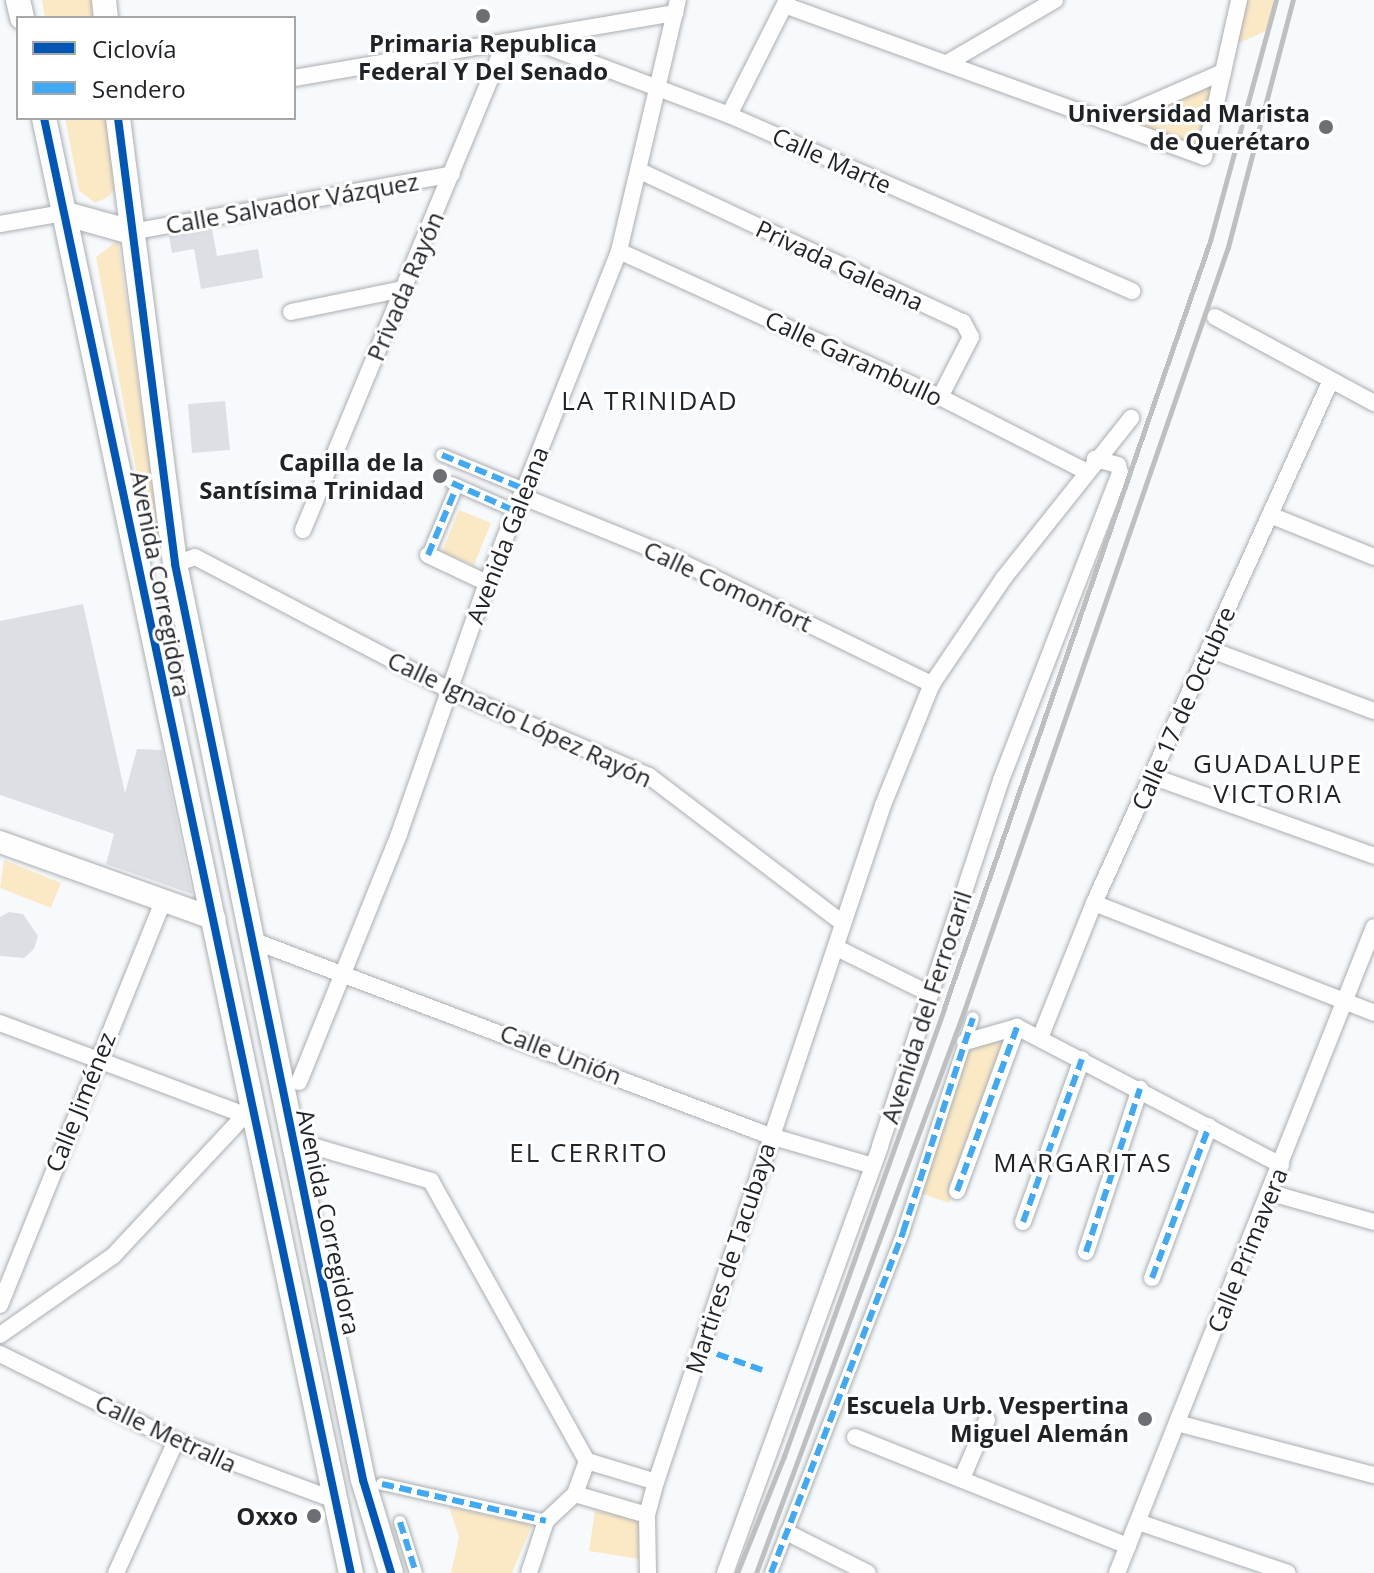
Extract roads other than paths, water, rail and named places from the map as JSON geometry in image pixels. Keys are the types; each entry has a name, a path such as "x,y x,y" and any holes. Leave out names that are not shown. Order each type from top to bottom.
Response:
{"main road":[{"name":"Avenida Corregidora","path":"44,120 215,919 249,1114 351,1573"},
{"name":"Avenida Corregidora","path":"118,120 175,564 292,1140 375,1485 391,1573"},
{"path":"63,213 131,232"}],"street":[{"path":"949,62 1055,0"},
{"path":"729,115 787,3 1113,120 1204,157 1239,0"},
{"name":"Calle Marte","path":"296,78 528,39 676,7"},
{"name":"Avenida Galeana","path":"299,1082 339,976 399,834 487,583 619,251 661,89 676,7"},
{"name":"Calle Marte","path":"528,39 729,115 1132,291"},
{"name":"Privada Rayón","path":"303,530 506,41"},
{"path":"1113,120 1223,72"},
{"name":"Privada Galeana","path":"640,171 963,322 971,337 940,397"},
{"name":"Calle Salvador Vázquez","path":"131,232 452,174"},
{"path":"0,224 63,213"},
{"name":"Calle Garambullo","path":"619,251 1090,465"},
{"path":"291,312 403,289"},
{"path":"1215,317 1374,403"},
{"name":"Calle 17 de Octubre","path":"1040,1038 1094,903 1331,380"},
{"name":"Martires de Tacubaya","path":"648,1573 647,1515 656,1482 843,923 932,684 1090,465 1131,418"},
{"path":"442,455 520,499"},
{"name":"Avenida del Ferrocaril","path":"725,1573 873,1166 1001,780 1120,473 1118,465 1090,465"},
{"path":"487,583 428,555 453,488 520,499"},
{"name":"Calle Comonfort","path":"520,499 667,555 932,684"},
{"path":"1270,515 1374,557"},
{"name":"Calle Ignacio López Rayón","path":"175,564 195,557 449,690 649,776 843,923"},
{"path":"1209,649 1374,711"},
{"path":"1151,776 1374,856"},
{"path":"0,842 215,919"},
{"name":"Calle Jiménez","path":"0,1305 97,1058 164,900"},
{"path":"1094,903 1374,1013"},
{"name":"Calle Primavera","path":"1117,1573 1271,1193 1374,927"},
{"name":"Calle Unión","path":"249,939 339,976 510,1034 770,1136 873,1166"},
{"path":"837,948 930,994"},
{"name":"Avenida del Ferrocaril","path":"771,1573 903,1232 973,1018"},
{"path":"0,1023 249,1114 113,1256 0,1335"},
{"path":"957,1191 1017,1027 1281,1165"},
{"name":"Avenida del Ferrocaril","path":"965,1042 1017,1027"},
{"path":"1023,1222 1082,1059"},
{"path":"1086,1252 1140,1089"},
{"path":"1152,1278 1209,1126"},
{"path":"292,1140 431,1181 587,1461 656,1482"},
{"path":"1271,1193 1374,1222"},
{"name":"Calle Metralla","path":"0,1354 176,1441 337,1501"},
{"path":"963,1476 987,1420"},
{"path":"1177,1423 1374,1475"},
{"path":"855,1437 963,1476 1128,1546"},
{"path":"116,1573 176,1441"},
{"path":"529,1573 546,1521 575,1494 587,1461"},
{"path":"375,1485 546,1521"},
{"path":"575,1494 647,1515"},
{"path":"400,1522 416,1573"},
{"path":"1138,1522 1288,1573"},
{"path":"788,1533 868,1573"}],"railway":[{"path":"737,1573 784,1456 944,1008 1210,241 1276,0"},
{"path":"756,1573 964,1011 1228,247 1293,0"}],"place":[{"name":"Primaria Republica Federal Y Del Senado","path":"483,16"},
{"name":"Universidad Marista de Querétaro","path":"1326,127"},
{"name":"Capilla de la Santísima Trinidad","path":"440,476"},
{"name":"Escuela Urb. Vespertina Miguel Alemán","path":"1145,1419"},
{"name":"Oxxo","path":"314,1516"}],"district":[{"name":"LA TRINIDAD","path":"650,401"},
{"name":"GUADALUPE VICTORIA","path":"1278,779"},
{"name":"EL CERRITO","path":"589,1153"},
{"name":"MARGARITAS","path":"1083,1163"}]}
